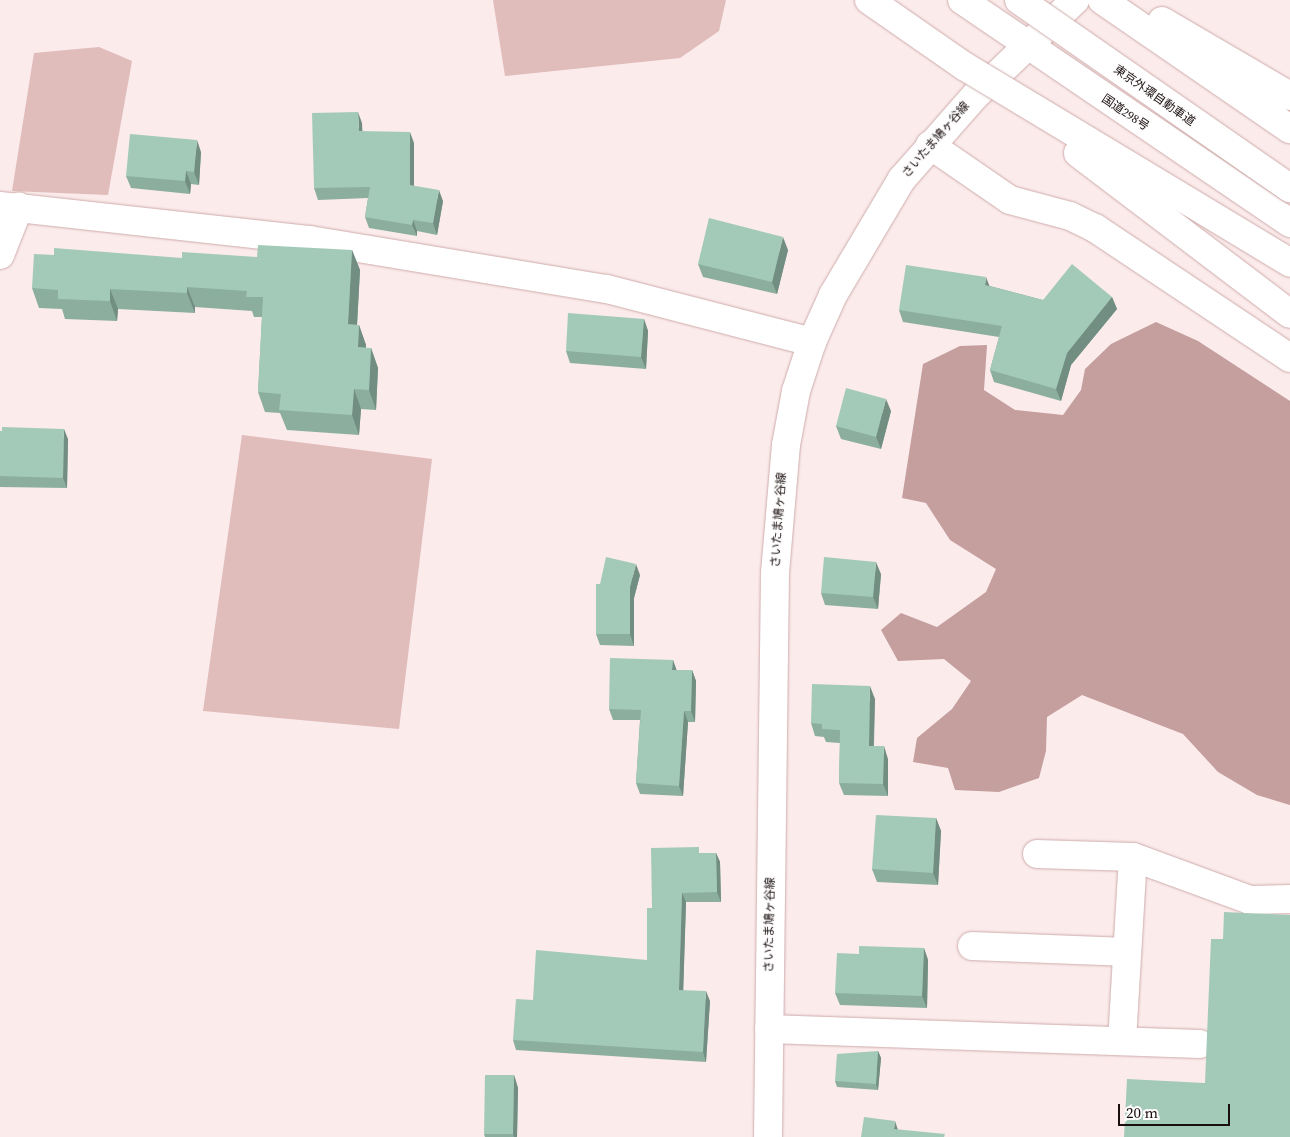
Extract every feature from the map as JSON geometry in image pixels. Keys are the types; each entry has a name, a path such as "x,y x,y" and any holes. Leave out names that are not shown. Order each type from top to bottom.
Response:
{"main road":[{"path":"869,0 964,66 1290,314"},
{"name":"国道298号","path":"962,0 1026,46 1290,223"},
{"name":"東京外環自動車道","path":"1019,0 1290,188"},
{"name":"さいたま鳩ヶ谷線","path":"768,1137 775,573 786,445 796,391 812,342 862,242 902,179 930,145 1026,46 1075,0"},
{"path":"1102,0 1290,129"},
{"path":"1126,0 1290,96"},
{"path":"1163,0 1290,91"},
{"path":"964,66 1290,264"},
{"path":"930,145 1010,200 1070,216 1095,228 1290,358"},
{"path":"0,254 10,206 310,240 607,289 812,342"},
{"path":"1037,854 1133,857 1250,900 1290,899"},
{"path":"1122,1041 1133,857"},
{"path":"972,946 1127,952"},
{"path":"769,1029 1200,1044"}],"shaded area":[{"path":"493,0 726,0 719,31 680,58 505,76"},
{"path":"99,47 132,61 108,195 12,191 34,53"},
{"path":"1156,322 1198,341 1290,401 1290,805 1257,795 1218,772 1183,734 1082,695 1047,717 1046,751 1039,778 999,792 955,790 948,768 913,762 917,738 952,709 971,681 944,659 898,661 881,630 901,613 937,627 986,592 996,569 950,540 926,503 902,498 923,364 960,346 987,345 984,390 1015,410 1063,415 1081,390 1085,369 1111,344"},
{"path":"242,435 432,459 399,729 203,711"}],"building":[{"path":"358,112 359,131 410,132 410,185 439,190 433,223 413,220 412,225 365,217 370,187 314,188 312,113"},
{"path":"130,134 197,140 194,172 186,171 185,181 126,176"},
{"path":"709,218 783,237 772,282 698,264"},
{"path":"258,245 352,250 348,324 359,325 358,347 371,348 369,390 354,389 352,415 279,410 281,394 258,392 263,297 246,297 247,291 187,287 187,293 110,289 110,301 58,299 58,290 32,288 34,254 54,255 54,248 182,258 182,252 257,257"},
{"path":"1072,264 1112,297 1067,353 1056,389 990,370 1002,326 899,310 906,265 986,277 985,285 1043,300"},
{"path":"568,313 644,319 641,357 566,351"},
{"path":"846,388 886,399 876,437 836,426"},
{"path":"2,427 64,429 63,478 0,476 0,431 2,431"},
{"path":"606,557 636,564 630,587 630,634 596,634 596,584 600,584"},
{"path":"824,557 876,562 873,597 821,593"},
{"path":"610,658 673,660 672,670 692,670 691,711 684,711 679,786 636,783 641,710 609,709"},
{"path":"812,684 870,686 869,746 884,746 883,784 839,783 840,730 822,729 822,724 811,723"},
{"path":"876,815 936,818 933,873 872,869"},
{"path":"699,847 699,853 716,853 717,892 682,893 679,990 706,991 703,1052 513,1040 516,999 533,1000 536,950 647,960 647,908 652,908 651,848"},
{"path":"1224,912 1290,915 1290,1137 1124,1137 1127,1079 1205,1083 1211,939 1223,939"},
{"path":"859,946 924,948 922,996 835,993 837,953 859,954"},
{"path":"878,1051 876,1084 835,1081 837,1054"},
{"path":"485,1075 514,1075 513,1134 484,1134"},
{"path":"864,1117 895,1121 894,1129 945,1134 944,1137 861,1137"}]}
